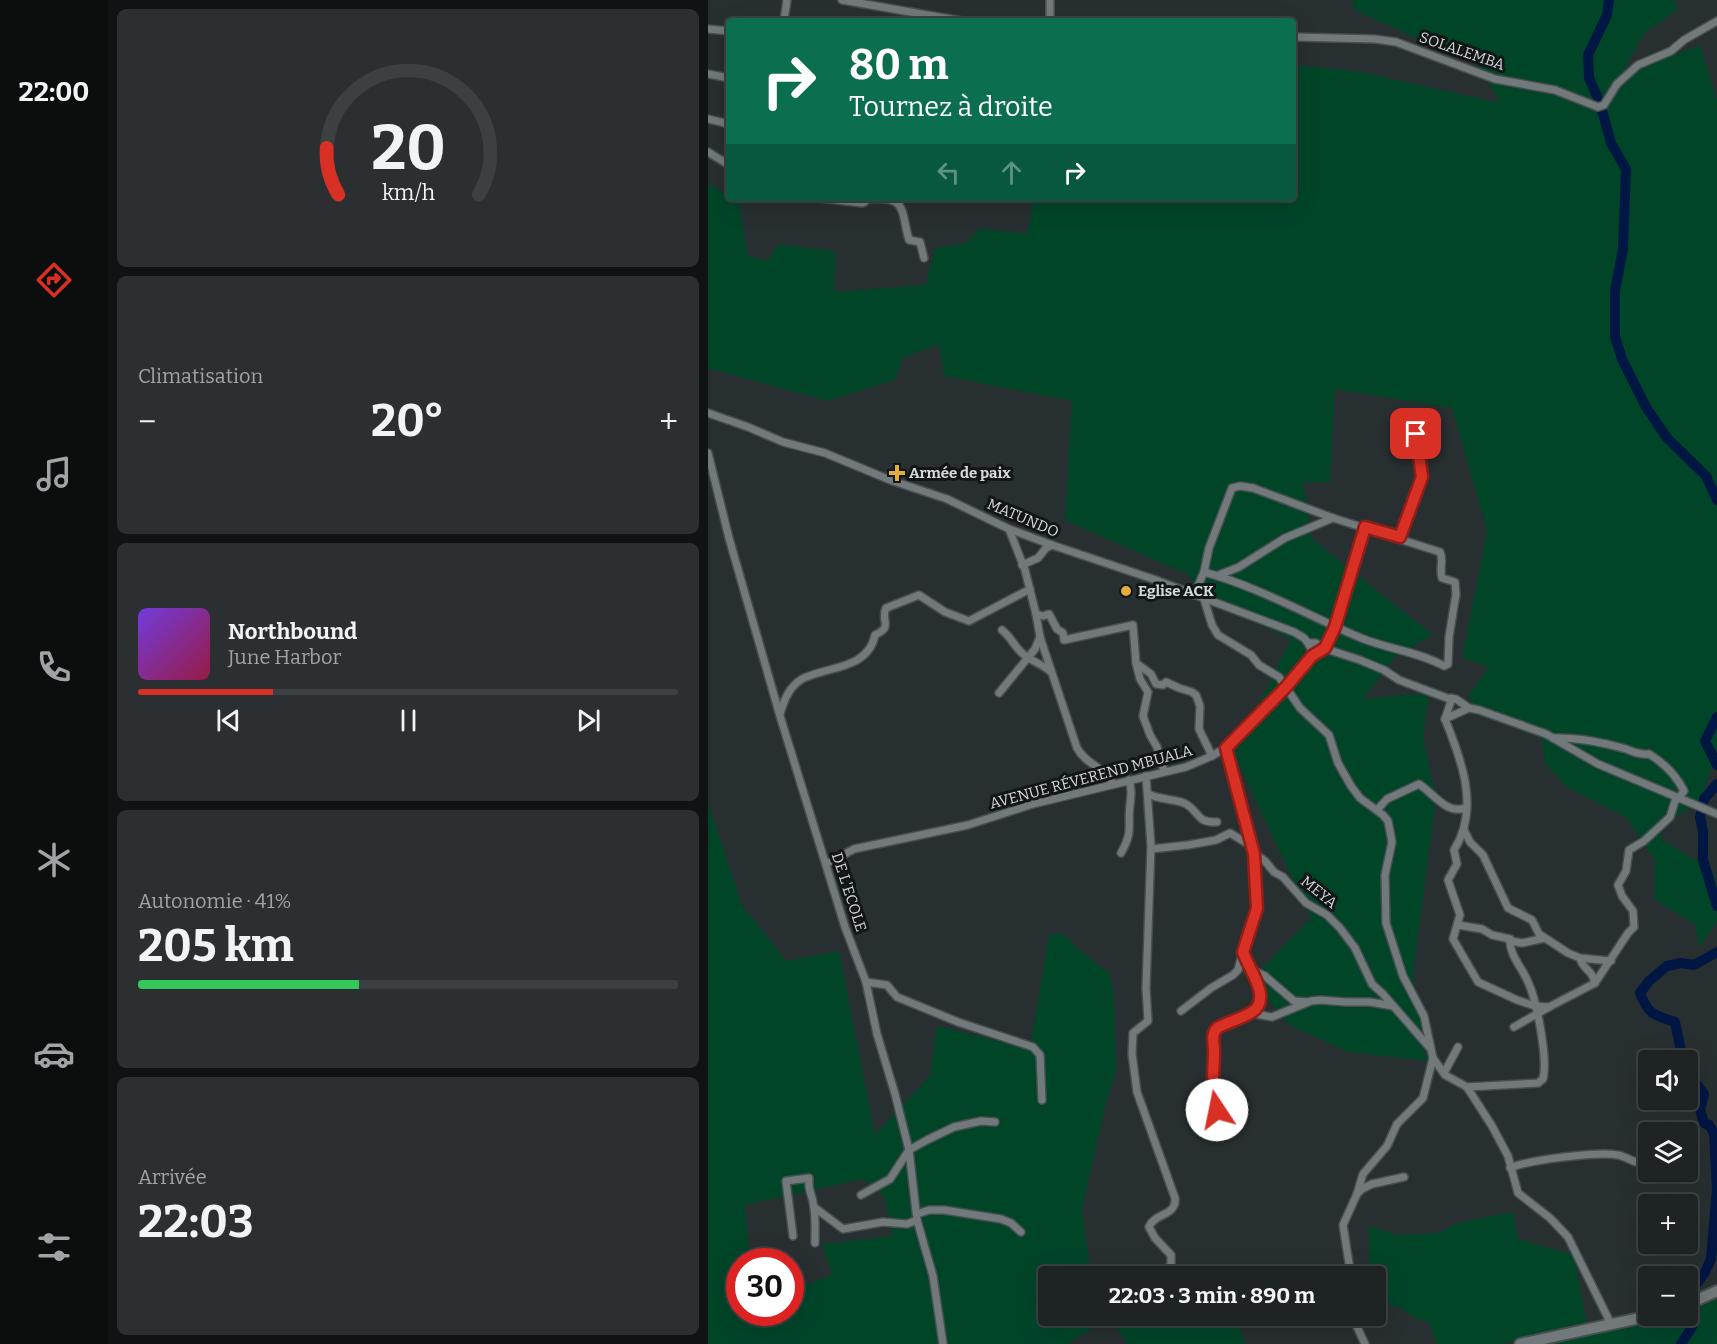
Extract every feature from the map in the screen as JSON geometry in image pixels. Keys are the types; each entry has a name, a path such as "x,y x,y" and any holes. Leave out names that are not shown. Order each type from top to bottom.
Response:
{"street":[{"path":"784,18 787,0"},
{"path":"842,0 871,3 947,18"},
{"path":"1050,0 1050,18"},
{"name":"SOLALEMBA","path":"1296,37 1375,39 1396,42 1495,79 1555,90 1601,106 1613,94 1617,84 1638,65 1671,51 1684,39 1717,21"},
{"path":"708,28 726,31"},
{"path":"708,74 726,77"},
{"path":"708,119 726,123"},
{"path":"708,152 726,163"},
{"path":"845,201 862,203 864,201"},
{"path":"893,201 899,205 904,213 909,240 920,242 924,258"},
{"name":"MATUNDO","path":"708,413 783,442 825,453 890,480 947,499 1009,529 1153,579 1294,632 1308,643 1316,643 1384,670 1399,680 1452,698 1469,708 1552,738"},
{"path":"1400,537 1422,477 1416,434 1422,431 1432,434"},
{"name":"DE L'ECOLE","path":"708,453 729,538 780,716 845,927 866,982 877,1034 909,1150 917,1217 933,1276 943,1344"},
{"path":"1194,595 1232,488 1239,486 1253,488 1333,518 1400,537 1440,552 1442,554 1440,573 1442,578 1455,582 1456,594 1449,637 1449,661 1447,666 1365,639 1268,595 1204,572"},
{"path":"1217,575 1239,567 1285,538 1333,518"},
{"path":"1324,648 1335,627 1365,527"},
{"path":"1009,529 1030,589 1040,637 1082,756 1110,777 1113,784"},
{"path":"1022,565 1038,558 1046,548 1052,545"},
{"path":"780,716 785,696 803,679 841,668 862,657 871,647 875,636 884,631 886,608 919,596 945,612 969,621 1030,589"},
{"path":"1204,599 1212,625 1218,635 1251,656 1259,665 1276,674 1300,708 1329,735 1338,763 1360,798 1388,821 1392,834 1384,884 1388,933 1403,976 1424,1016 1433,1058 1444,1073 1467,1087 1508,1156 1518,1193 1550,1218 1568,1237 1611,1324"},
{"path":"1036,614 1043,616 1049,614 1057,629 1063,633 1064,640 1133,625 1136,663 1140,679 1148,692 1143,716 1157,747 1164,771"},
{"path":"1002,630 1022,654 1052,672"},
{"path":"999,693 1029,657 1040,637"},
{"path":"1308,643 1312,656"},
{"name":"AVENUE RÉVEREND MBUALA","path":"826,864 854,849 969,825 1033,804 1193,765 1226,748 1286,687 1312,656 1324,648"},
{"path":"1136,663 1150,674 1155,684 1166,682 1196,695 1200,706 1199,729 1212,756"},
{"path":"1452,698 1445,719 1458,752 1468,798 1464,830 1454,850 1457,864 1448,880 1460,915 1453,939 1474,978 1517,1000 1535,1006 1549,1007"},
{"path":"1445,719 1469,708"},
{"path":"1514,1027 1595,983 1611,961 1634,927 1633,911 1622,896 1618,885 1626,871 1629,850 1644,841 1670,817 1677,798 1684,791 1669,769 1649,754 1641,755 1627,749 1591,741 1552,738"},
{"path":"1552,738 1598,764 1717,814"},
{"path":"1181,1011 1238,970 1257,908 1254,854 1226,748"},
{"path":"1146,776 1151,849 1146,988 1148,1021 1133,1033 1132,1054 1137,1092 1175,1198 1172,1210 1153,1220 1149,1227 1155,1238 1171,1255 1170,1266"},
{"path":"1121,853 1130,831 1130,804 1133,794 1129,780"},
{"path":"1377,810 1387,799 1419,784 1448,807 1456,810 1465,808"},
{"path":"1148,794 1187,804 1200,819 1207,823 1217,822"},
{"path":"1464,830 1470,842 1483,855 1505,904 1511,911 1532,920 1539,934 1568,953 1580,958 1611,961"},
{"name":"MEYA","path":"1151,849 1159,850 1216,840 1230,833 1248,844 1254,854 1283,877 1306,903 1327,915 1340,928 1355,948 1372,984 1430,1048"},
{"path":"1458,925 1482,929 1492,935 1522,943 1545,938"},
{"path":"1467,1087 1538,1083 1543,1079 1544,1061 1535,1006 1528,981 1510,950 1511,941"},
{"path":"1215,1127 1217,1110 1211,1079 1214,1033 1217,1028 1257,1008 1261,996 1243,952"},
{"path":"1580,958 1582,965 1593,974 1595,983"},
{"path":"1250,969 1265,976 1294,1001 1308,1002"},
{"path":"866,982 887,985 897,997 958,1022 1034,1047 1040,1055 1042,1100"},
{"path":"1250,1013 1272,1017 1308,1002 1320,1000 1363,1001 1393,1006"},
{"path":"1444,1073 1458,1047"},
{"path":"1349,1266 1343,1225 1364,1174 1387,1146 1397,1124 1423,1098 1433,1058"},
{"path":"861,1195 890,1179 909,1150 954,1126 981,1121 995,1122"},
{"path":"1510,1168 1521,1164 1596,1154 1619,1155 1636,1162"},
{"path":"1357,1194 1372,1184 1404,1177"},
{"path":"793,1236 786,1181 809,1178 808,1191 813,1198 814,1207 815,1244"},
{"path":"814,1207 843,1229 883,1222 907,1224 929,1210 944,1210 1001,1219 1011,1223 1021,1232"},
{"path":"1698,1299 1717,1291"},
{"path":"1520,1344 1638,1318"},
{"path":"1357,1326 1365,1344"}],"green space":[{"path":"1353,0 1674,0 1678,9 1644,34 1623,71 1700,46 1717,101 1717,748 1701,801 1663,825 1661,839 1713,871 1717,887 1717,922 1699,947 1695,924 1655,900 1655,860 1626,817 1565,786 1545,763 1540,729 1473,704 1468,696 1489,667 1462,658 1487,531 1452,408 1335,389 1330,482 1303,482 1312,539 1433,635 1396,656 1363,699 1429,693 1423,737 1436,798 1413,974 1427,1061 1348,1052 1289,1025 1251,980 1311,918 1234,754 1291,639 1208,602 1189,575 1065,520 1072,401 944,376 939,344 903,358 895,380 828,401 708,368 708,183 726,194 726,201 739,201 748,256 768,261 778,244 835,251 834,292 926,285 935,248 966,243 980,228 1027,234 1033,201 1296,201 1296,65 1357,71 1500,103 1479,66 1354,10"},
{"path":"708,802 742,905 786,961 839,951 875,1135 930,1076 937,1026 1030,1049 1049,935 1064,934 1078,949 1109,973 1113,987 1115,1014 1116,1071 1105,1107 1082,1210 1090,1266 1038,1266 1038,1326 1095,1326 1068,1344 708,1344"},
{"path":"1513,1212 1518,1239 1574,1255 1587,1325 1501,1344 1437,1344 1429,1322 1414,1318 1401,1308 1386,1304 1386,1266 1369,1266 1369,1226 1397,1235 1438,1233 1458,1223"},
{"path":"1717,1296 1717,1344 1542,1344 1638,1322 1638,1326 1698,1326 1698,1303"},
{"path":"1115,1326 1239,1326 1245,1344 1128,1344"}],"waterway":[{"path":"1609,0 1607,15 1588,55 1589,78 1600,103 1611,143 1626,169 1623,249 1615,291 1615,337 1622,359 1646,407 1667,438 1706,476 1717,500"},
{"path":"1717,717 1705,741 1717,765"},
{"path":"1717,784 1704,799 1700,817 1703,832 1703,860 1717,906"},
{"path":"1681,1050 1675,1022 1652,1013 1640,993 1649,981 1667,966 1681,963 1694,965 1717,952"},
{"path":"1681,1344 1694,1321 1690,1308 1690,1293 1711,1259 1717,1190 1714,1133 1709,1125 1704,1123 1700,1110 1704,1094 1698,1086"}],"place":[{"name":"Armée de paix","path":"897,473"},
{"name":"Eglise ACK","path":"1126,591"}],"route":[{"path":"1217,1110 1211,1079 1215,1030 1253,1011 1259,1005 1261,996 1243,952 1257,908 1254,854 1226,748 1286,687 1312,656 1325,648 1335,627 1365,527 1400,537 1422,477 1416,434"}]}
